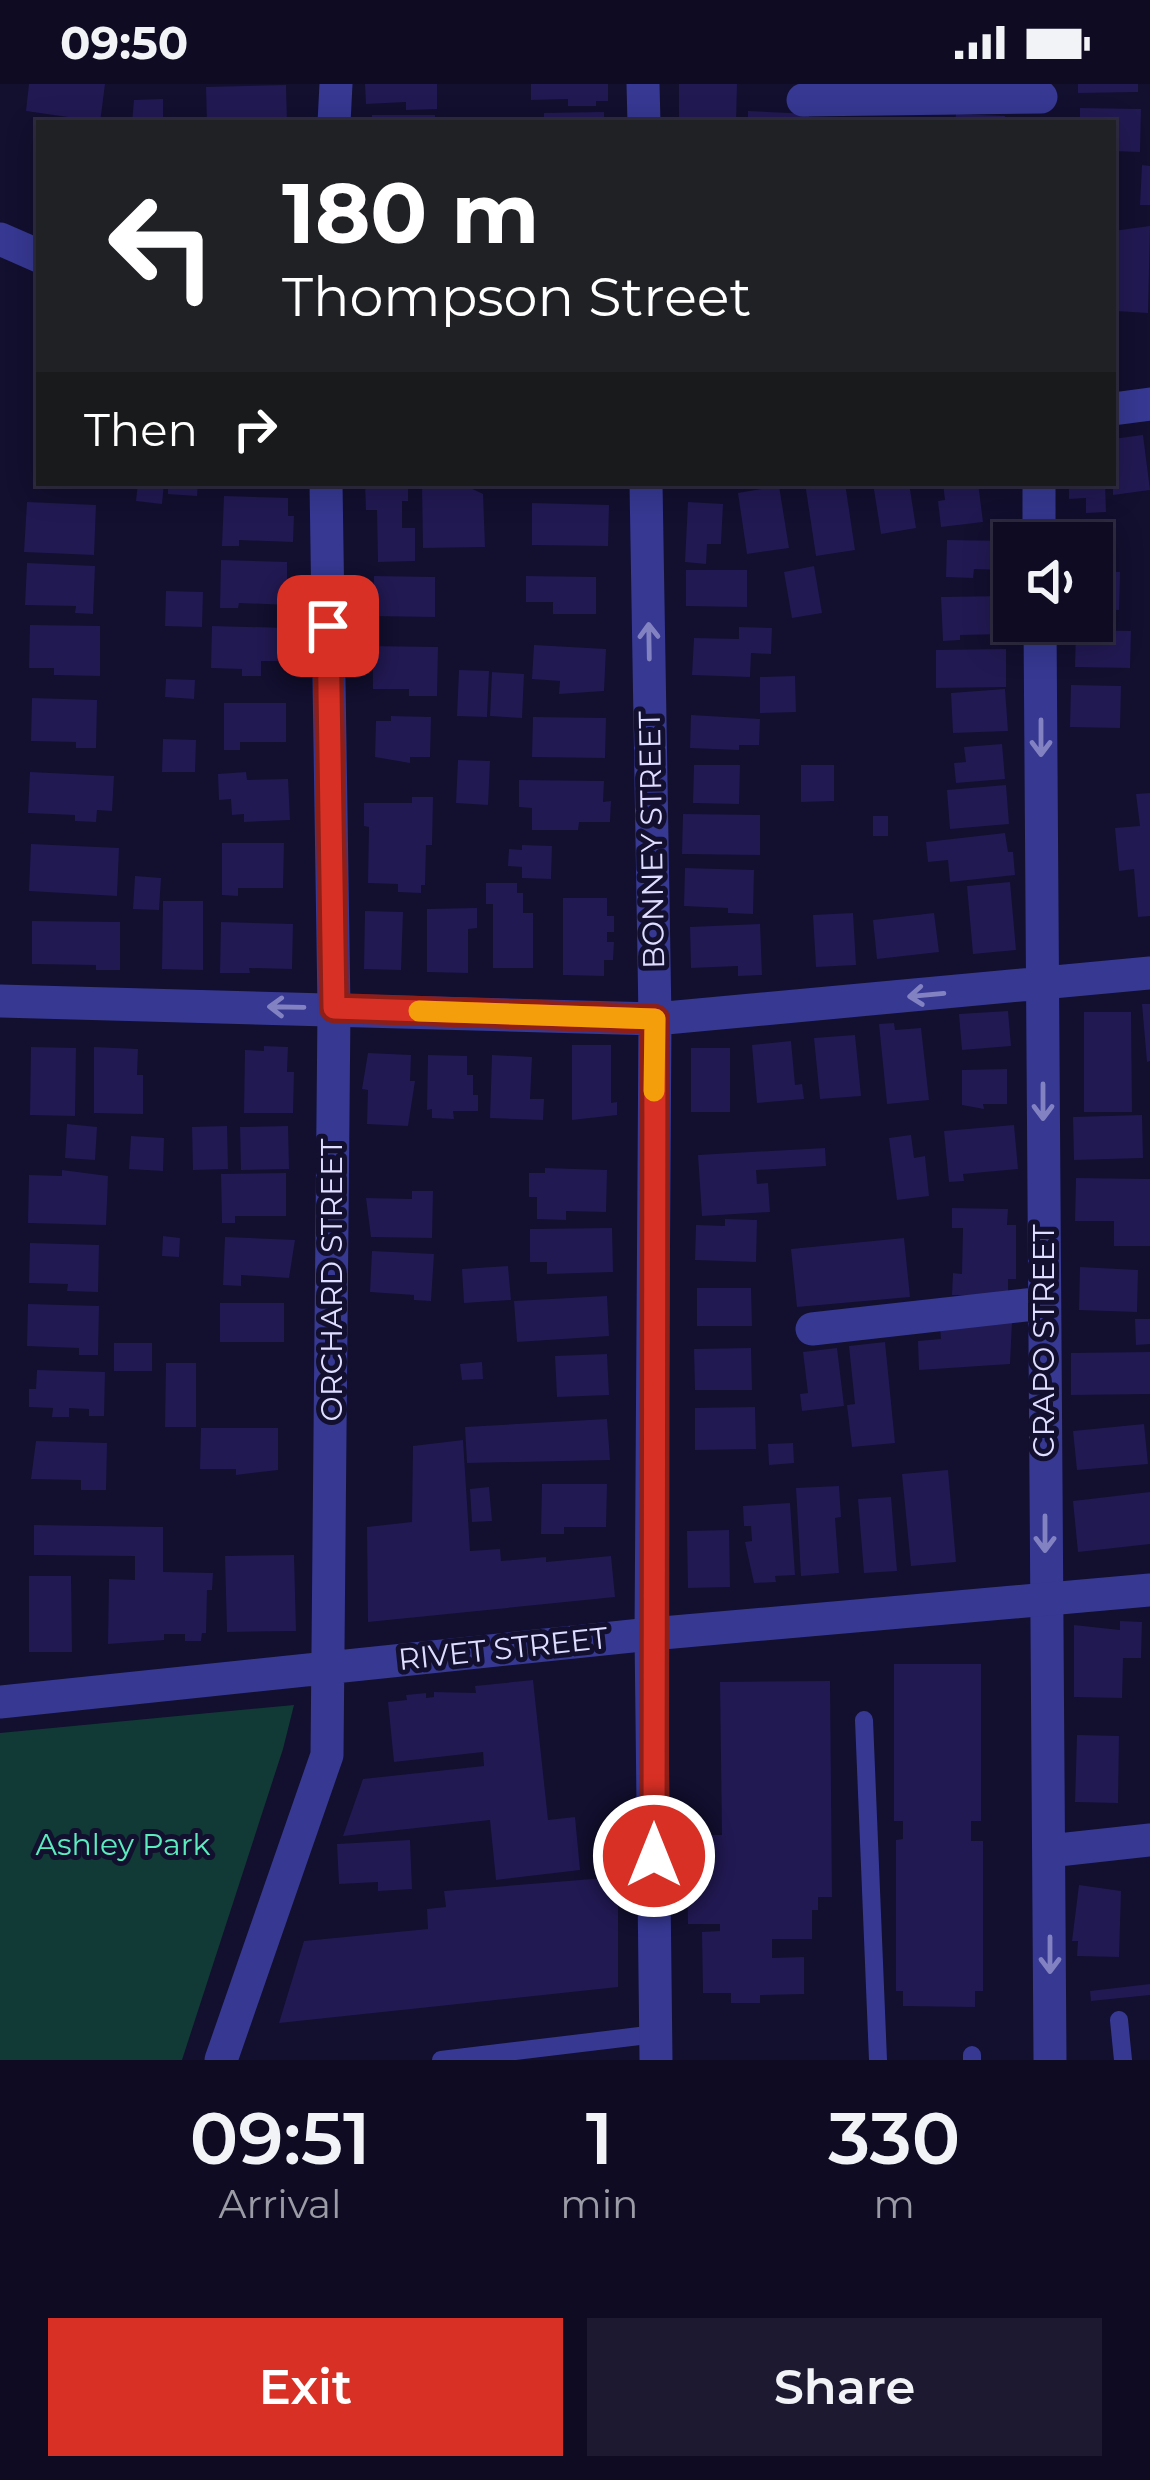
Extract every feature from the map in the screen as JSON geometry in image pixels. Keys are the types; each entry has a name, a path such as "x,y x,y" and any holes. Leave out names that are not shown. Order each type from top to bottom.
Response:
{"street":[{"path":"334,120 336,84"},
{"path":"643,84 644,120"},
{"path":"803,100 1041,102"},
{"path":"0,238 36,255"},
{"path":"1116,410 1150,404"},
{"name":"ORCHARD STREET","path":"221,2060 327,1755 334,1008 326,486"},
{"name":"BONNEY STREET","path":"646,486 655,1019 651,1634 656,2047"},
{"path":"1039,486 1040,522"},
{"name":"CRAPO STREET","path":"1040,642 1050,2060"},
{"path":"0,1001 655,1019 1150,973"},
{"path":"812,1329 1043,1304"},
{"name":"RIVET STREET","path":"0,1702 651,1634 1150,1590"},
{"path":"1049,1851 1150,1840"}],"lane":[{"path":"864,1720 878,2060"},
{"path":"1119,2020 1123,2060"},
{"path":"441,2060 656,2047"}],"green space":[{"name":"Ashley Park","path":"294,1705 182,2060 0,2060 0,1733"}],"building":[{"path":"29,84 105,84 100,120 26,111"},
{"path":"365,84 437,84 437,109 406,110 406,102 366,104"},
{"path":"531,84 608,84 608,101 568,106 568,99 531,100"},
{"path":"679,84 737,84 736,120 679,120"},
{"path":"1078,84 1138,84 1138,92 1078,93"},
{"path":"286,85 287,120 207,120 206,87"},
{"path":"163,99 163,120 132,120 134,100"},
{"path":"1080,108 1141,109 1140,152 1116,151 1116,120 1080,120"},
{"path":"748,111 809,114 809,120 748,120"},
{"path":"604,112 604,120 544,120 544,113"},
{"path":"956,114 1005,116 1005,120 955,120"},
{"path":"372,115 435,115 435,120 372,120"},
{"path":"1142,165 1150,166 1150,205 1140,205"},
{"path":"1150,226 1148,313 1116,311 1116,231"},
{"path":"1143,435 1150,490 1113,495 1116,439"},
{"path":"138,486 164,486 162,504 136,501"},
{"path":"168,486 198,486 197,496 168,494"},
{"path":"365,486 408,486 408,501 402,501 402,528 415,528 415,561 378,562 377,510 366,510"},
{"path":"422,486 466,486 483,494 485,547 423,548"},
{"path":"779,486 789,548 747,554 738,493"},
{"path":"805,486 845,486 855,550 816,556"},
{"path":"873,486 909,486 916,528 881,534"},
{"path":"943,486 978,486 983,522 941,527 938,501 945,500"},
{"path":"1069,486 1105,486 1106,512 1086,513 1086,498 1069,499"},
{"path":"224,496 288,498 288,516 294,516 293,542 239,540 239,546 222,546"},
{"path":"27,502 96,505 94,555 24,552"},
{"path":"688,502 723,504 721,544 707,544 706,564 685,562"},
{"path":"532,503 609,505 608,546 532,545"},
{"path":"947,540 993,541 993,570 974,569 973,578 946,577"},
{"path":"221,560 287,562 291,605 239,603 238,608 220,608"},
{"path":"27,563 95,566 93,614 75,613 76,606 25,605"},
{"path":"814,566 822,613 792,618 784,572"},
{"path":"686,570 747,570 747,607 686,606"},
{"path":"1113,572 1120,572 1119,610 1113,610"},
{"path":"374,576 435,577 435,617 373,616"},
{"path":"526,576 596,577 596,614 553,614 553,602 526,602"},
{"path":"166,591 203,592 202,627 165,626"},
{"path":"993,596 993,634 960,635 960,640 943,641 941,597"},
{"path":"30,625 100,626 100,676 54,675 54,668 29,668"},
{"path":"212,626 289,628 288,661 261,661 261,676 242,676 242,669 211,668"},
{"path":"739,627 772,628 771,654 751,653 750,677 692,675 694,638 739,639"},
{"path":"1113,631 1131,631 1130,668 1075,667 1076,642 1113,642"},
{"path":"534,645 606,649 604,691 559,694 560,681 532,679"},
{"path":"367,646 438,647 437,696 409,696 409,689 373,689"},
{"path":"1006,649 1006,687 936,688 936,650"},
{"path":"459,670 489,671 487,717 457,716"},
{"path":"492,672 524,674 522,718 490,716"},
{"path":"795,676 796,712 760,713 760,677"},
{"path":"166,679 195,680 194,699 165,697"},
{"path":"1071,685 1121,686 1120,728 1070,727"},
{"path":"1005,689 1008,731 953,733 951,693"},
{"path":"32,698 97,700 96,748 76,748 76,742 31,741"},
{"path":"224,703 286,703 286,742 240,742 240,750 224,750"},
{"path":"691,715 760,719 759,745 739,745 739,750 690,748"},
{"path":"391,716 431,717 430,757 410,757 410,763 375,757 376,721 391,721"},
{"path":"533,717 606,718 605,758 532,757"},
{"path":"163,739 196,740 195,772 162,772"},
{"path":"1002,744 1005,779 956,783 954,763 966,762 964,747"},
{"path":"458,760 490,761 488,805 456,803"},
{"path":"694,765 740,765 739,804 693,803"},
{"path":"801,765 834,765 834,801 801,802"},
{"path":"30,772 114,776 112,811 97,810 96,822 75,821 75,815 28,813"},
{"path":"246,772 247,780 288,779 290,820 244,822 244,814 232,815 231,799 219,800 218,774"},
{"path":"519,780 604,781 603,802 611,801 610,822 579,822 578,830 532,830 532,808 519,807"},
{"path":"1006,785 1009,824 950,829 947,790"},
{"path":"1150,793 1150,916 1138,917 1134,869 1119,871 1115,828 1140,826 1136,794"},
{"path":"412,797 433,797 432,845 426,845 421,893 398,892 398,884 368,883 369,827 364,826 364,803 412,803"},
{"path":"683,814 760,815 760,855 682,854"},
{"path":"873,816 888,816 888,836 873,836"},
{"path":"1005,833 1015,875 950,882 948,860 928,862 926,842"},
{"path":"222,843 284,843 283,888 238,888 238,896 222,895"},
{"path":"31,844 119,848 117,896 29,891"},
{"path":"522,845 552,846 551,879 522,878 522,867 508,866 509,849 522,850"},
{"path":"685,868 754,870 753,914 684,906"},
{"path":"135,876 161,878 159,910 133,909"},
{"path":"1010,882 1016,950 973,954 967,886"},
{"path":"486,883 517,883 517,893 523,893 523,913 533,913 533,968 493,968 493,904 486,904"},
{"path":"563,898 607,898 607,916 614,916 614,932 607,932 607,942 614,942 613,960 604,960 604,976 563,975"},
{"path":"163,901 203,901 203,970 162,969"},
{"path":"477,908 477,928 468,929 468,973 427,972 427,909"},
{"path":"365,911 403,912 401,970 364,969"},
{"path":"853,913 856,965 816,967 813,915"},
{"path":"934,913 939,952 877,959 873,920"},
{"path":"32,921 120,922 120,970 32,964"},
{"path":"221,922 293,924 292,969 220,973"},
{"path":"760,924 762,975 738,976 738,966 691,968 690,927"},
{"path":"1142,1004 1150,1004 1147,1062"},
{"path":"1008,1011 1011,1046 962,1050 959,1014"},
{"path":"1084,1012 1131,1012 1132,1112 1084,1112"},
{"path":"894,1023 895,1030 921,1028 929,1100 887,1104 879,1024"},
{"path":"855,1035 861,1096 820,1099 814,1038"},
{"path":"791,1041 795,1085 802,1084 804,1099 757,1103 752,1045"},
{"path":"572,1045 611,1045 611,1103 617,1102 617,1115 572,1120"},
{"path":"264,1046 288,1047 287,1072 294,1072 293,1113 244,1113 245,1050 264,1051"},
{"path":"31,1047 76,1048 75,1116 30,1115"},
{"path":"94,1047 138,1049 143,1114 94,1113"},
{"path":"691,1048 730,1048 730,1112 691,1112"},
{"path":"368,1053 411,1055 410,1081 415,1081 408,1126 367,1124 368,1090 362,1089"},
{"path":"428,1055 467,1056 467,1075 473,1075 478,1111 453,1111 454,1119 432,1118 432,1109 427,1110"},
{"path":"492,1055 532,1057 530,1099 544,1099 543,1120 490,1118"},
{"path":"1007,1069 1007,1104 983,1104 984,1109 962,1105 962,1070"},
{"path":"1142,1115 1143,1158 1074,1160 1073,1117"},
{"path":"67,1124 97,1127 95,1160 65,1158"},
{"path":"1014,1125 1018,1169 963,1174 964,1181 949,1182 944,1131"},
{"path":"227,1126 228,1169 193,1170 192,1127"},
{"path":"288,1126 289,1169 241,1170 240,1127"},
{"path":"911,1135 914,1158 925,1156 929,1196 897,1200 889,1138"},
{"path":"131,1136 164,1138 163,1171 129,1169"},
{"path":"825,1148 826,1166 756,1170 757,1184 768,1183 770,1212 702,1216 698,1155"},
{"path":"545,1168 607,1170 606,1212 566,1211 566,1220 537,1219 537,1197 529,1197 529,1173 545,1173"},
{"path":"62,1170 108,1176 106,1225 28,1223 29,1175 62,1176"},
{"path":"286,1173 286,1216 235,1216 235,1223 222,1223 221,1174"},
{"path":"1076,1178 1150,1179 1150,1246 1114,1246 1114,1221 1075,1221"},
{"path":"412,1191 433,1191 432,1238 371,1237 366,1198 412,1199"},
{"path":"952,1208 1008,1209 1007,1225 1016,1225 1016,1279 1008,1279 1008,1296 952,1295 953,1273 962,1274 963,1228 952,1228"},
{"path":"725,1219 757,1220 756,1262 695,1260 696,1225 725,1226"},
{"path":"612,1228 613,1272 547,1274 547,1262 530,1262 530,1229"},
{"path":"163,1236 180,1238 179,1257 162,1256"},
{"path":"225,1237 295,1240 289,1278 241,1275 241,1286 223,1285"},
{"path":"904,1238 910,1297 797,1307 791,1249"},
{"path":"30,1243 99,1245 98,1292 67,1291 68,1284 29,1283"},
{"path":"372,1251 434,1254 431,1301 370,1292"},
{"path":"508,1266 511,1300 464,1303 462,1269"},
{"path":"1080,1267 1138,1270 1137,1312 1079,1310"},
{"path":"697,1288 751,1288 752,1326 697,1326"},
{"path":"607,1296 609,1336 517,1342 514,1301"},
{"path":"220,1303 284,1303 284,1342 220,1342"},
{"path":"28,1304 99,1306 98,1355 79,1355 79,1348 27,1346"},
{"path":"1135,1319 1150,1319 1150,1344 1136,1345"},
{"path":"1012,1322 1010,1364 919,1370 918,1341 941,1339 940,1327"},
{"path":"885,1342 895,1443 852,1447 847,1405 855,1404 849,1346"},
{"path":"114,1343 152,1343 152,1371 114,1371"},
{"path":"751,1348 752,1390 695,1390 694,1349"},
{"path":"837,1348 844,1406 802,1411 800,1394 808,1393 803,1352"},
{"path":"1150,1352 1150,1394 1071,1395 1071,1353"},
{"path":"607,1354 609,1395 557,1397 555,1356"},
{"path":"482,1362 483,1379 462,1380 460,1364"},
{"path":"166,1363 196,1363 196,1427 165,1427"},
{"path":"37,1370 105,1372 104,1416 69,1408 69,1417 52,1417 53,1408 29,1407 29,1389 36,1389"},
{"path":"755,1407 756,1449 695,1450 695,1408"},
{"path":"607,1419 610,1460 467,1463 465,1427"},
{"path":"1144,1424 1148,1464 1077,1470 1073,1431"},
{"path":"201,1428 278,1428 278,1470 236,1475 236,1469 200,1469"},
{"path":"463,1440 470,1551 500,1549 501,1561 611,1556 615,1597 368,1622 367,1527 412,1522 413,1446"},
{"path":"36,1441 107,1443 106,1490 81,1490 81,1480 31,1479"},
{"path":"793,1443 794,1463 769,1465 768,1444"},
{"path":"948,1470 956,1562 911,1566 902,1474"},
{"path":"542,1484 607,1484 606,1527 564,1527 564,1534 541,1534"},
{"path":"839,1486 841,1517 835,1518 839,1573 801,1576 796,1488"},
{"path":"489,1487 492,1521 472,1522 470,1489"},
{"path":"1150,1492 1150,1544 1078,1552 1073,1501"},
{"path":"891,1497 897,1571 864,1573 858,1499"},
{"path":"790,1503 795,1575 754,1583 745,1542 752,1541 751,1526 744,1526 743,1506"},
{"path":"34,1525 163,1527 163,1572 213,1573 201,1641 185,1641 185,1634 164,1634 164,1640 108,1644 109,1579 135,1580 135,1556 34,1555"},
{"path":"729,1530 730,1587 688,1588 687,1531"},
{"path":"294,1555 296,1631 227,1632 225,1556"},
{"path":"29,1576 71,1576 72,1652 29,1652"},
{"path":"1120,1621 1142,1622 1141,1658 1123,1658 1122,1698 1074,1697 1074,1625 1120,1630"},
{"path":"894,1664 981,1664 981,1821 971,1821 971,1841 983,1841 983,1991 975,1991 975,2007 903,2006 903,1991 896,1991 896,1840 903,1839 903,1821 894,1821"},
{"path":"533,1680 548,1820 575,1817 580,1870 496,1880 490,1820 343,1836 363,1779 484,1766 483,1752 394,1762 388,1702 407,1700 406,1695 434,1697 434,1692 476,1693 475,1686"},
{"path":"830,1681 832,1897 818,1897 818,1910 812,1910 812,1939 772,1939 772,1958 804,1957 804,1994 760,1995 760,2003 731,2003 731,1993 703,1993 702,1932 720,1931 720,1924 688,1924 687,1855 695,1855 695,1835 722,1835 720,1682"},
{"path":"1077,1735 1119,1736 1118,1803 1075,1802"},
{"path":"410,1840 412,1889 378,1891 378,1882 339,1884 337,1844"},
{"path":"618,1877 618,1987 279,2023 304,1941 428,1929 427,1909 446,1907 444,1891"},
{"path":"1079,1885 1121,1891 1119,1957 1077,1956 1078,1941 1072,1941"},
{"path":"1150,1984 1150,1995 1091,2001 1090,1991"}],"slow traffic":[{"path":"419,1011 655,1019 654,1091"}],"route":[{"path":"328,626 334,1008 655,1019 654,1856"}]}
